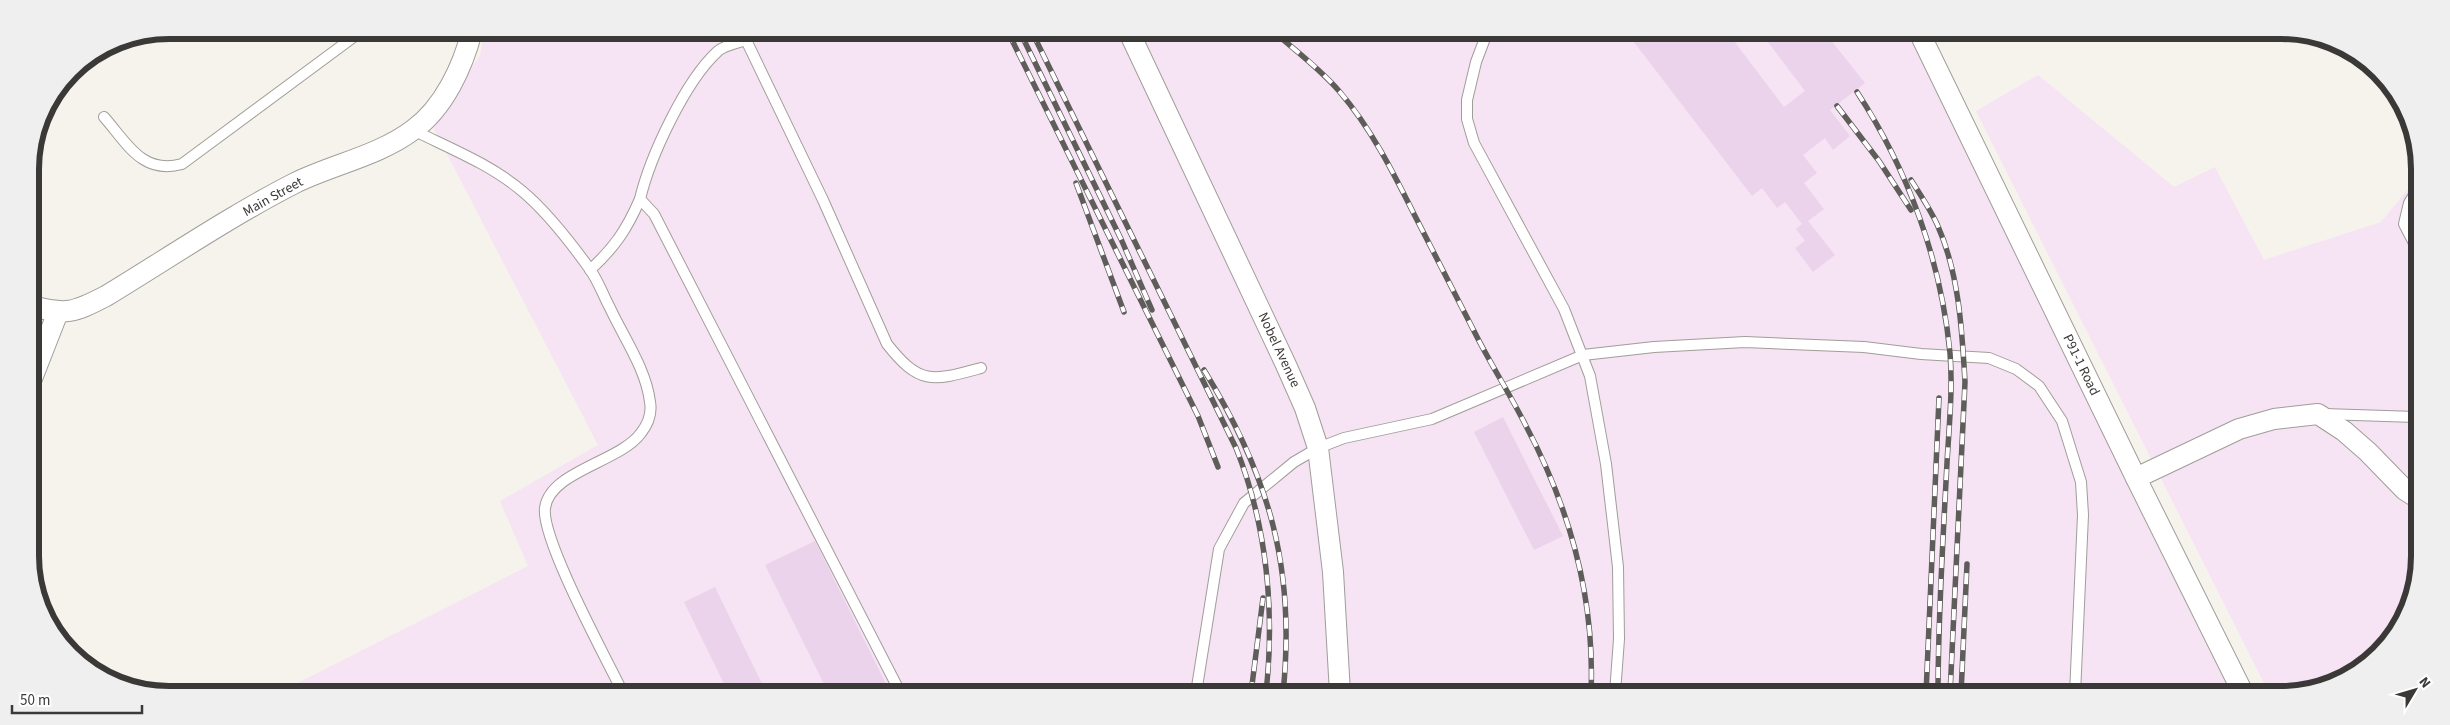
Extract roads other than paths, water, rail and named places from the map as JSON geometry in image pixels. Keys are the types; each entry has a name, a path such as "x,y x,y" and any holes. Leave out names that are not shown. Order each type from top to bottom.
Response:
{"street":[{"name":"Main Street","path":"39,308 58,312 81,309 296,183 389,144 413,130 432,113 444,95 459,69 469,39"},
{"name":"Nobel Avenue","path":"1132,39 1286,365 1305,408 1318,448 1333,572 1340,686"},
{"name":"P91-1 Road","path":"1922,39 2240,686"},
{"path":"39,362 58,312"},
{"path":"2136,478 2239,429 2274,419 2318,414 2344,431 2411,494"}],"lane":[{"path":"104,117 140,160 168,168 182,164 351,39"},
{"path":"590,270 611,251 628,227 640,199 646,177 677,109 692,82 720,50 738,39"},
{"path":"746,39 824,200 887,344 902,364 920,377 941,378 981,368"},
{"path":"1484,39 1470,82 1467,119 1474,143 1564,309 1583,356 1598,412 1618,567 1619,639 1616,686"},
{"path":"413,130 496,170 524,193 590,270 645,380 650,403 650,420 641,435 624,449 564,481 551,493 545,507 545,523 554,549 620,686"},
{"path":"640,199 654,214 897,686"},
{"path":"2411,201 2404,224 2411,237"},
{"path":"1197,686 1219,549 1244,503 1294,462 1318,448 1344,438 1432,419 1583,356 1654,346 1745,342 1864,347 1921,354 1988,358 2016,368 2039,386 2062,422 2080,482 2083,515 2075,686"},
{"path":"2318,414 2411,417"}],"railway":[{"path":"1011,39 1198,416 1218,467"},
{"path":"1023,39 1121,239 1152,310"},
{"path":"1035,39 1236,448 1247,477 1261,538 1269,600 1269,662 1267,686"},
{"path":"1282,39 1332,83 1351,105 1381,151 1481,345 1542,457 1567,522 1584,589 1589,623 1591,686"},
{"path":"1857,92 1892,153 1919,217 1930,250 1946,318 1951,367 1951,394 1941,579 1938,686"},
{"path":"1837,106 1879,161 1911,210"},
{"path":"1911,180 1937,224 1950,262 1955,282 1962,342 1965,382 1950,686"},
{"path":"1076,183 1124,312"},
{"path":"1204,370 1227,409 1246,448 1273,524 1281,564 1285,605 1286,648 1283,686"},
{"path":"1926,686 1939,398"},
{"path":"1961,686 1967,564"},
{"path":"1252,686 1263,598"}]}
